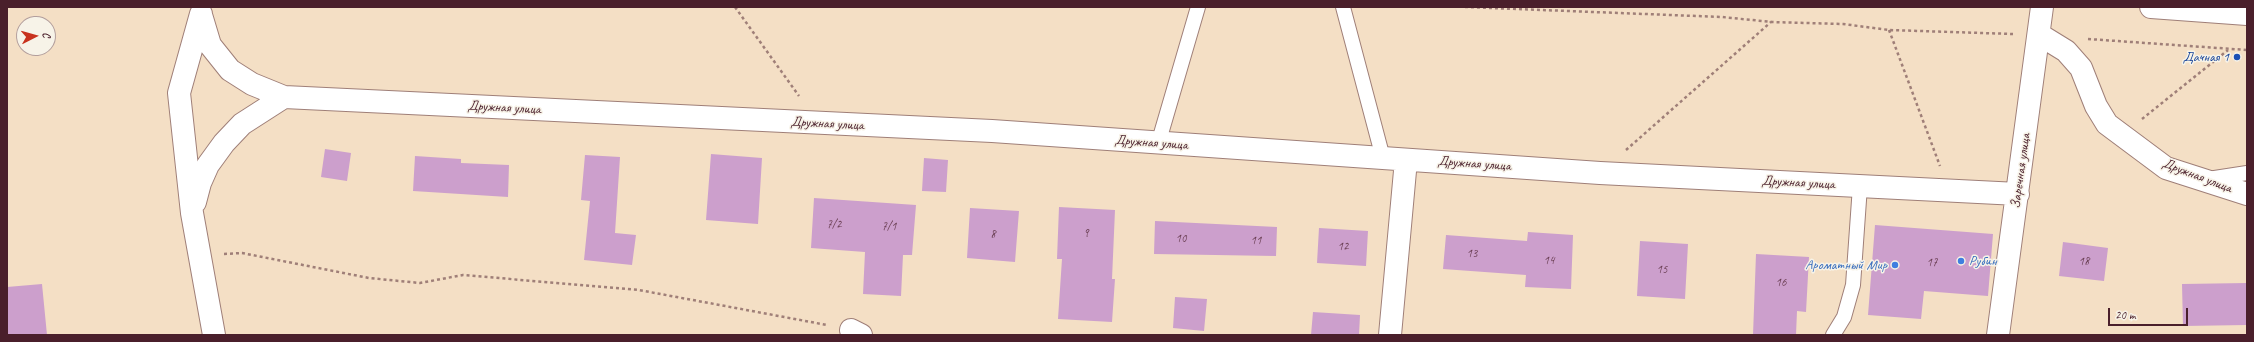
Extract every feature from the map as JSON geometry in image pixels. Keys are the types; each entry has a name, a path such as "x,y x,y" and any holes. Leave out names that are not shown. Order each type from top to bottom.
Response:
{"street":[{"name":"Заречная улица","path":"1998,335 2040,35 2042,7"},
{"path":"2151,7 2247,14"},
{"name":"Дружная улица","path":"202,11 210,45 230,70 252,84 284,97 992,131 1158,144 1600,173 2018,194"},
{"path":"202,11 179,93 192,213 214,335"},
{"name":"Дружная улица","path":"2040,35 2066,51 2081,68 2096,106 2107,124 2121,136 2166,168 2247,194"},
{"path":"192,213 200,183 208,165 224,143 242,124 284,97"},
{"path":"1390,335 1406,160"}],"lane":[{"path":"1158,144 1198,7"},
{"path":"1343,7 1383,158"},
{"path":"2200,180 2247,173"},
{"path":"1833,335 1844,317 1853,285 1860,186"}],"path":[{"path":"735,7 818,123"},
{"path":"1465,7 1722,17 1772,22 1843,24 1889,30 2040,35"},
{"path":"1600,173 1772,22"},
{"path":"1889,30 1949,191"},
{"path":"2084,38 2229,50 2247,50"},
{"path":"2121,136 2229,50"},
{"path":"199,255 242,253 354,276 420,283 463,275 639,290 856,332"}],"building":[{"path":"325,149 351,153 347,181 321,177"},
{"path":"711,154 762,158 758,224 706,220"},
{"path":"585,155 620,157 615,233 636,235 632,265 584,260 590,201 581,200"},
{"path":"415,156 461,159 461,163 509,165 508,197 413,191"},
{"path":"924,158 948,160 946,192 922,191"},
{"path":"814,198 916,205 912,255 903,255 901,296 863,294 865,252 811,248"},
{"path":"1059,207 1115,210 1112,279 1115,279 1112,322 1058,319 1062,259 1057,259"},
{"path":"970,208 1019,211 1015,262 967,258"},
{"path":"1155,221 1277,227 1276,256 1154,254"},
{"path":"1875,225 1993,234 1988,296 1924,291 1921,319 1868,315"},
{"path":"1319,228 1368,231 1366,266 1317,263"},
{"path":"1528,232 1573,235 1571,289 1525,287 1526,275 1443,269 1446,235 1527,241"},
{"path":"1640,241 1688,244 1685,299 1637,296"},
{"path":"2063,242 2108,248 2104,281 2059,276"},
{"path":"1756,254 1809,257 1806,312 1797,311 1796,335 1753,335"},
{"path":"2247,283 2247,325 2183,326 2182,284"},
{"path":"42,284 47,335 7,335 7,287"},
{"path":"1175,297 1207,299 1204,331 1173,328"},
{"path":"1313,312 1360,315 1359,335 1311,335"}],"place":[{"name":"Дачная 1","path":"2237,57"},
{"name":"Рубин","path":"1961,261"},
{"name":"Ароматный Мир","path":"1895,265"}]}
